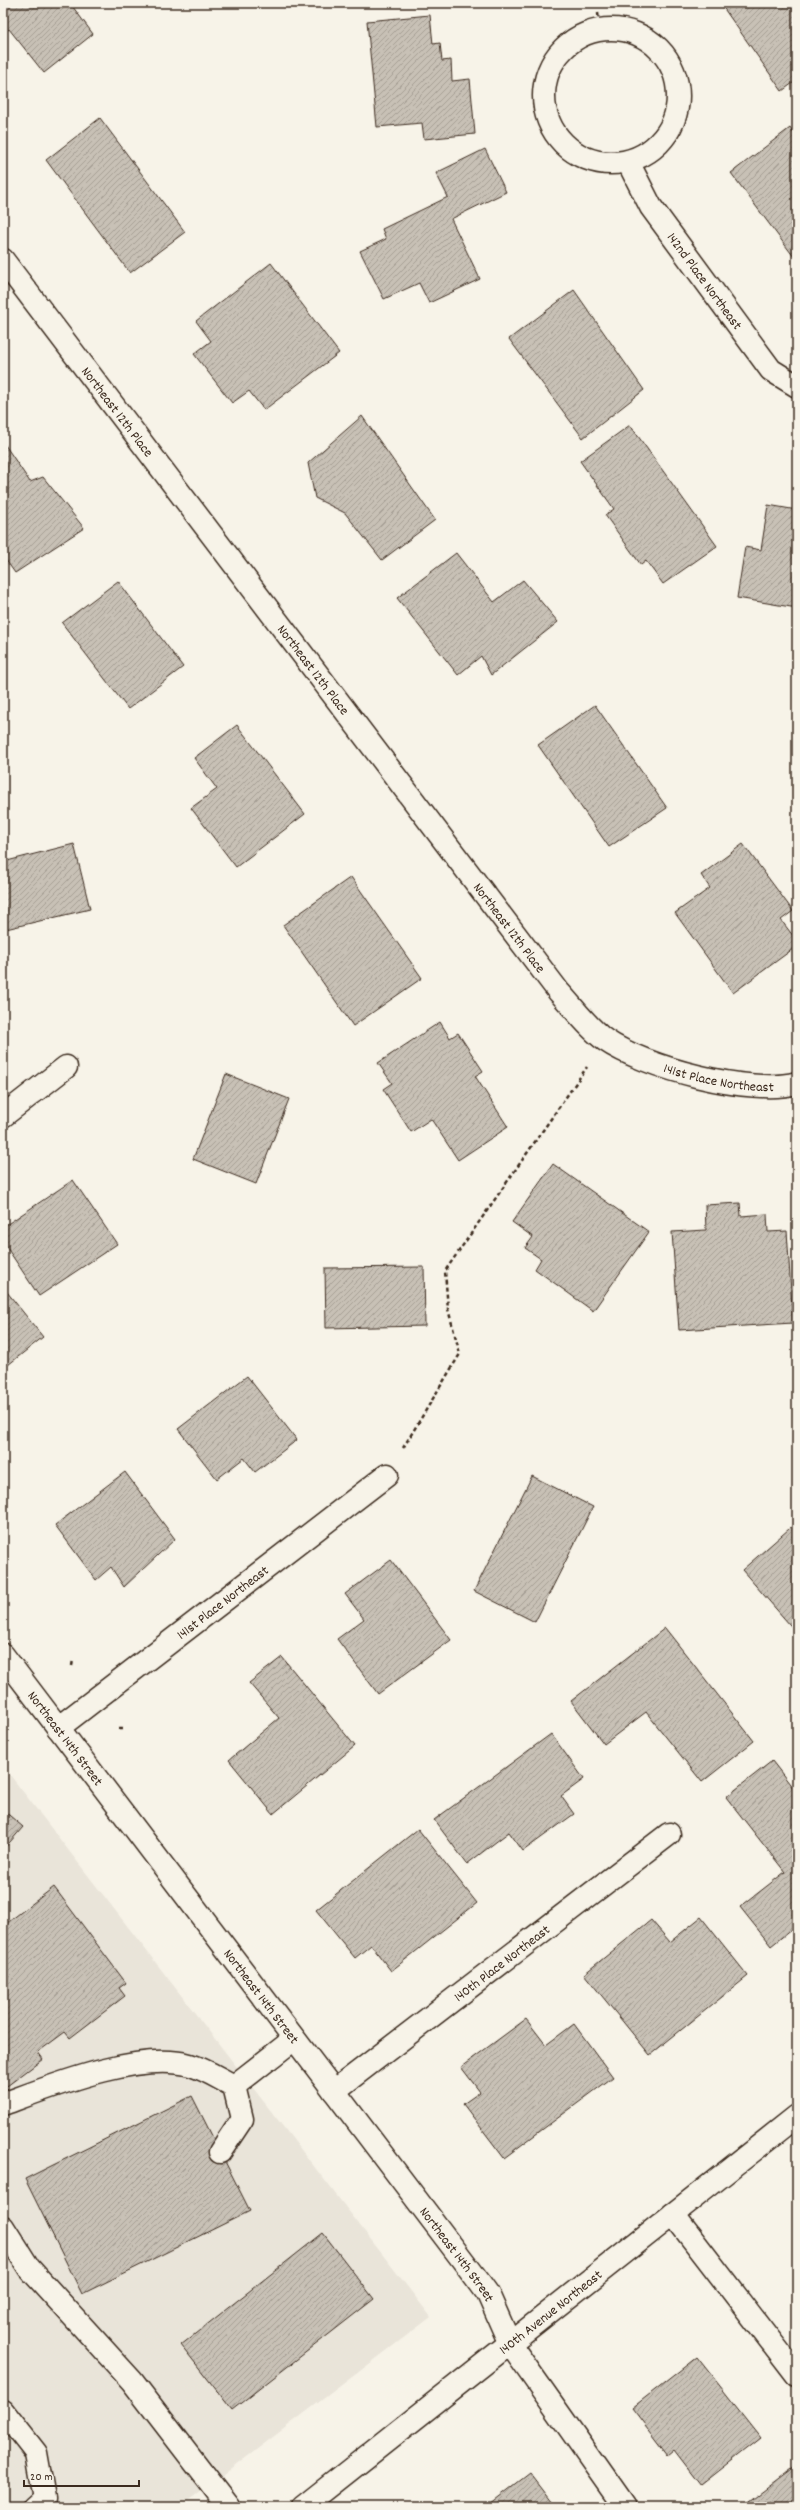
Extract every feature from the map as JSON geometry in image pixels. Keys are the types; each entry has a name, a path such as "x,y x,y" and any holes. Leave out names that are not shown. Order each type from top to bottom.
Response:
{"street":[{"path":"599,21 629,31 649,40 664,55 675,74 679,95 677,109 667,135 650,152 628,162 606,164 582,158 563,145 550,126 543,103 545,79 554,59 568,44 587,33 599,21"},
{"name":"142nd Place Northeast","path":"628,162 651,207 771,370 797,386"},
{"name":"Northeast 12th Place","path":"3,260 558,992 605,1040 642,1059"},
{"name":"141st Place Northeast","path":"642,1059 698,1078 747,1086 797,1083"},
{"path":"3,1116 66,1067"},
{"name":"141st Place Northeast","path":"58,1728 387,1475"},
{"name":"Northeast 14th Street","path":"3,1655 488,2294 510,2344 625,2507"},
{"name":"140th Place Northeast","path":"334,2091 669,1834"},
{"path":"234,2086 294,2038"},
{"path":"3,2104 69,2079 145,2062 190,2065 234,2086"},
{"path":"220,2152 242,2119 234,2086"},
{"name":"140th Avenue Northeast","path":"303,2507 797,2116"},
{"path":"672,2214 793,2360"},
{"path":"3,2227 29,2268 132,2381 230,2507"},
{"path":"3,2412 36,2453 44,2498 34,2507"}],"path":[{"path":"387,1475 460,1354 448,1309 446,1271 588,1066"},
{"path":"72,1666 73,1660"},
{"path":"119,1729 125,1729"}],"shaded area":[{"path":"3,1766 431,2317 181,2507 3,2507"}],"building":[{"path":"3,3 70,3 93,34 44,73 9,29 3,34"},
{"path":"720,3 797,3 797,80 782,91"},
{"path":"430,15 433,44 440,43 442,61 451,60 452,81 470,79 475,134 424,139 422,123 377,127 367,21"},
{"path":"100,118 185,232 130,273 46,160"},
{"path":"790,128 797,138 797,261 731,173"},
{"path":"485,149 506,192 451,219 480,279 429,303 419,283 384,299 360,251 386,239 382,229 448,197 436,173"},
{"path":"271,263 339,353 264,410 249,391 232,403 194,354 211,341 196,321"},
{"path":"574,290 644,390 583,438 509,339"},
{"path":"362,416 435,520 382,560 345,513 315,498 308,463"},
{"path":"630,425 717,546 663,584 646,561 641,565 605,515 614,509 580,461"},
{"path":"3,442 30,482 43,477 84,528 15,573 3,556"},
{"path":"768,505 797,510 797,608 737,598 745,547 761,550"},
{"path":"456,553 494,602 523,580 558,622 491,675 481,656 458,675 397,598"},
{"path":"118,581 183,667 128,709 62,623"},
{"path":"595,705 667,808 609,847 538,745"},
{"path":"237,725 305,814 236,867 191,808 217,789 194,758"},
{"path":"74,844 90,909 6,929 3,919 3,862"},
{"path":"743,844 793,911 781,920 797,941 797,946 733,993 675,913 710,888 701,875"},
{"path":"351,877 422,978 353,1026 283,925"},
{"path":"440,1022 450,1038 458,1033 483,1071 475,1076 508,1127 458,1160 431,1119 411,1132 383,1089 392,1083 378,1063"},
{"path":"226,1074 289,1099 256,1184 193,1159"},
{"path":"553,1164 649,1232 593,1311 535,1269 541,1259 525,1248 533,1237 512,1222"},
{"path":"73,1180 117,1244 39,1296 3,1242 3,1227"},
{"path":"740,1203 741,1216 767,1214 768,1232 787,1231 793,1323 679,1330 672,1232 706,1230 705,1205"},
{"path":"424,1267 425,1326 326,1328 325,1268"},
{"path":"3,1287 43,1337 3,1369"},
{"path":"247,1376 297,1440 255,1472 244,1458 217,1479 178,1429"},
{"path":"125,1472 175,1539 124,1587 111,1567 96,1580 55,1525"},
{"path":"532,1476 593,1507 535,1622 474,1591"},
{"path":"797,1522 797,1633 742,1570"},
{"path":"391,1560 451,1640 378,1694 337,1639 364,1619 345,1594"},
{"path":"665,1628 754,1741 702,1782 646,1712 604,1744 571,1701"},
{"path":"282,1657 355,1746 273,1814 229,1760 279,1718 249,1683"},
{"path":"551,1734 584,1779 561,1796 574,1814 523,1851 509,1832 467,1864 434,1820"},
{"path":"772,1761 797,1793 797,1925 771,1946 740,1907 785,1872 726,1797"},
{"path":"3,1810 23,1827 3,1850"},
{"path":"418,1829 477,1903 391,1971 371,1945 355,1958 316,1910"},
{"path":"54,1887 126,1983 119,1988 125,1996 70,2038 65,2032 38,2052 43,2059 3,2089 3,1926"},
{"path":"701,1917 748,1976 650,2055 584,1974 651,1920 670,1942"},
{"path":"526,2019 546,2045 574,2024 613,2077 504,2158 463,2104 480,2092 461,2067"},
{"path":"192,2096 250,2211 82,2294 25,2179"},
{"path":"323,2233 374,2299 232,2410 181,2345"},
{"path":"697,2357 761,2438 701,2485 674,2450 668,2455 632,2408"},
{"path":"795,2467 797,2470 797,2507 742,2507"},
{"path":"530,2473 556,2507 486,2507"}]}
